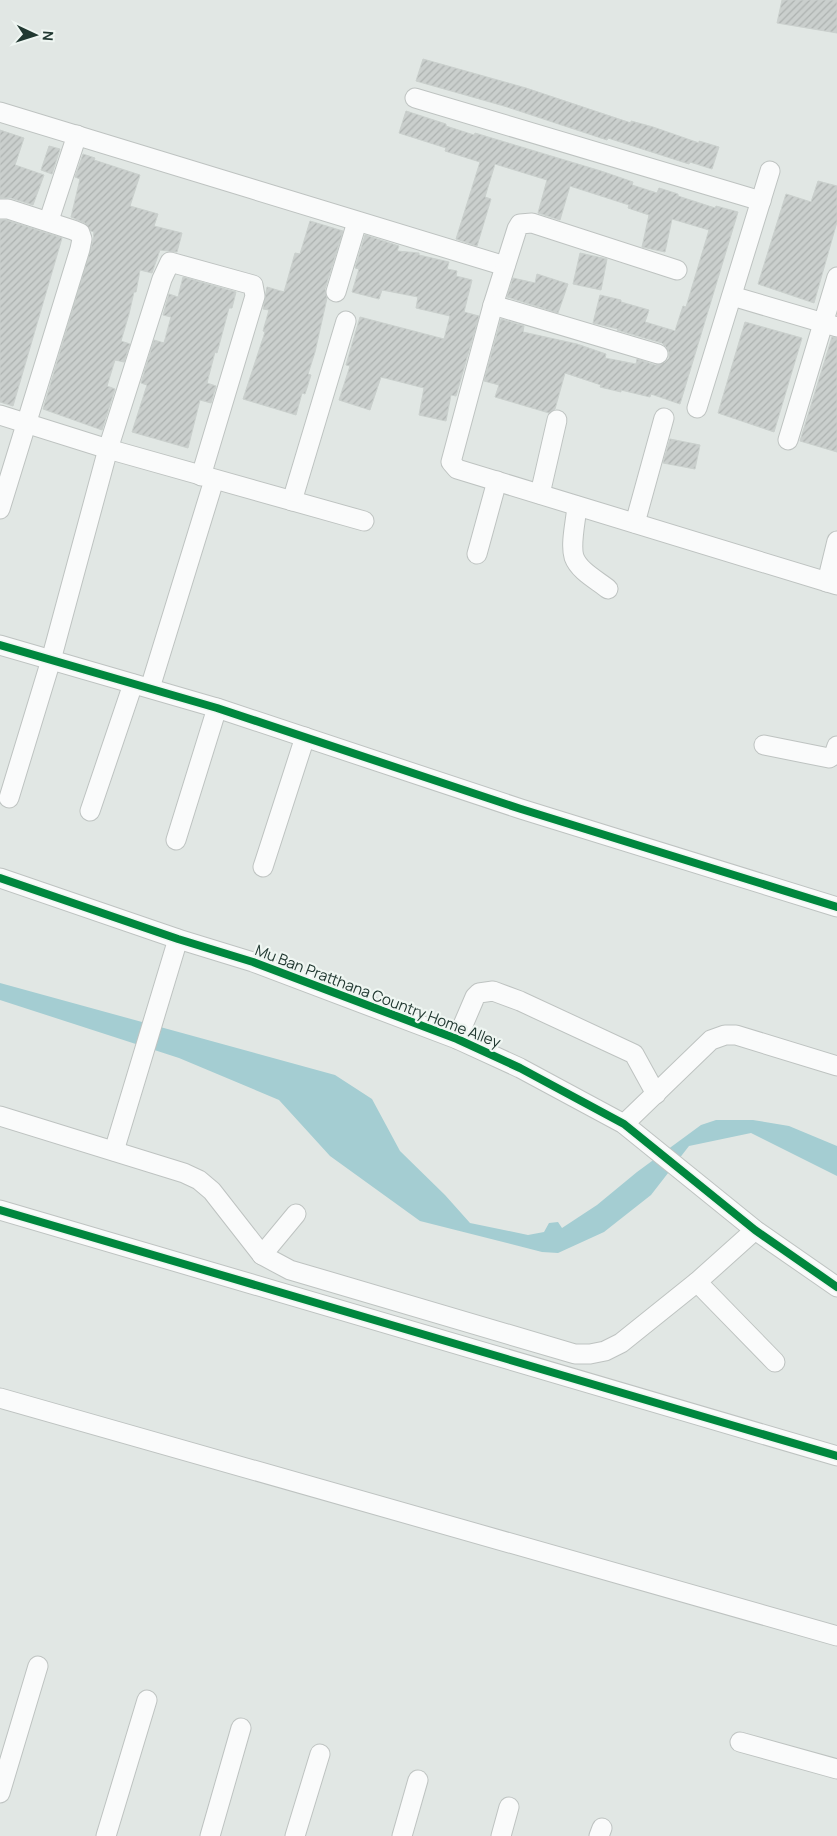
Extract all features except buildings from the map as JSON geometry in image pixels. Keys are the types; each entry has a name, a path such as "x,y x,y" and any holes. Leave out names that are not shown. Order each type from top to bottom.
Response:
{"street":[{"path":"415,98 761,201"},
{"path":"0,112 505,266"},
{"path":"51,214 77,135"},
{"path":"698,408 770,171"},
{"path":"0,209 8,209 73,230 80,233 82,239 0,508"},
{"path":"336,292 357,222"},
{"path":"676,270 532,223 520,224 517,228 493,305 451,462 457,469 832,583 837,541"},
{"path":"9,798 51,660 108,449 167,267 170,262 176,262 253,285 255,296 207,478 142,686 90,810"},
{"path":"788,440 830,325 837,277"},
{"path":"732,296 830,325"},
{"path":"493,305 658,354"},
{"path":"292,501 346,321"},
{"path":"0,416 207,478 364,522"},
{"path":"635,523 664,418"},
{"path":"540,494 557,420"},
{"path":"477,554 497,481"},
{"path":"577,506 573,545 574,557 587,573 608,589"},
{"path":"0,645 217,708 521,809 837,907"},
{"path":"176,840 217,708"},
{"path":"263,867 305,737"},
{"path":"764,745 829,758 834,755 837,746"},
{"name":"Mu Ban Pratthana Country Home Alley","path":"0,878 178,939 253,962 457,1039 520,1068 624,1124 755,1230 837,1287"},
{"path":"114,1150 178,939"},
{"path":"457,1039 475,997 479,993 494,992 520,1001 634,1054 656,1094"},
{"path":"624,1124 711,1040 725,1035 736,1035 837,1066"},
{"path":"0,1116 114,1150 200,1180 212,1191 262,1255 290,1270 575,1354 605,1351 621,1343 696,1282 755,1230"},
{"path":"0,1210 837,1456"},
{"path":"262,1255 296,1214"},
{"path":"696,1282 775,1362"},
{"path":"0,1398 837,1636"},
{"path":"0,1793 38,1666"},
{"path":"106,1836 147,1700"},
{"path":"210,1836 242,1728"},
{"path":"740,1742 837,1769"},
{"path":"295,1836 320,1754"},
{"path":"402,1836 418,1780"},
{"path":"501,1836 509,1807"}],"water":[{"path":"0,983 335,1075 372,1099 400,1151 445,1195 470,1223 528,1235 544,1232 549,1223 558,1222 562,1228 597,1205 637,1172 701,1125 716,1120 753,1120 789,1126 837,1146 837,1176 751,1133 689,1146 651,1195 604,1232 558,1253 542,1252 420,1221 330,1156 279,1100 179,1058 0,1000"}],"cycle path":[{"path":"0,645 217,708 521,809 837,907"},
{"path":"0,878 178,939 253,962 457,1039 520,1068 624,1124 755,1230 837,1287"},
{"path":"0,1210 837,1456"}]}
